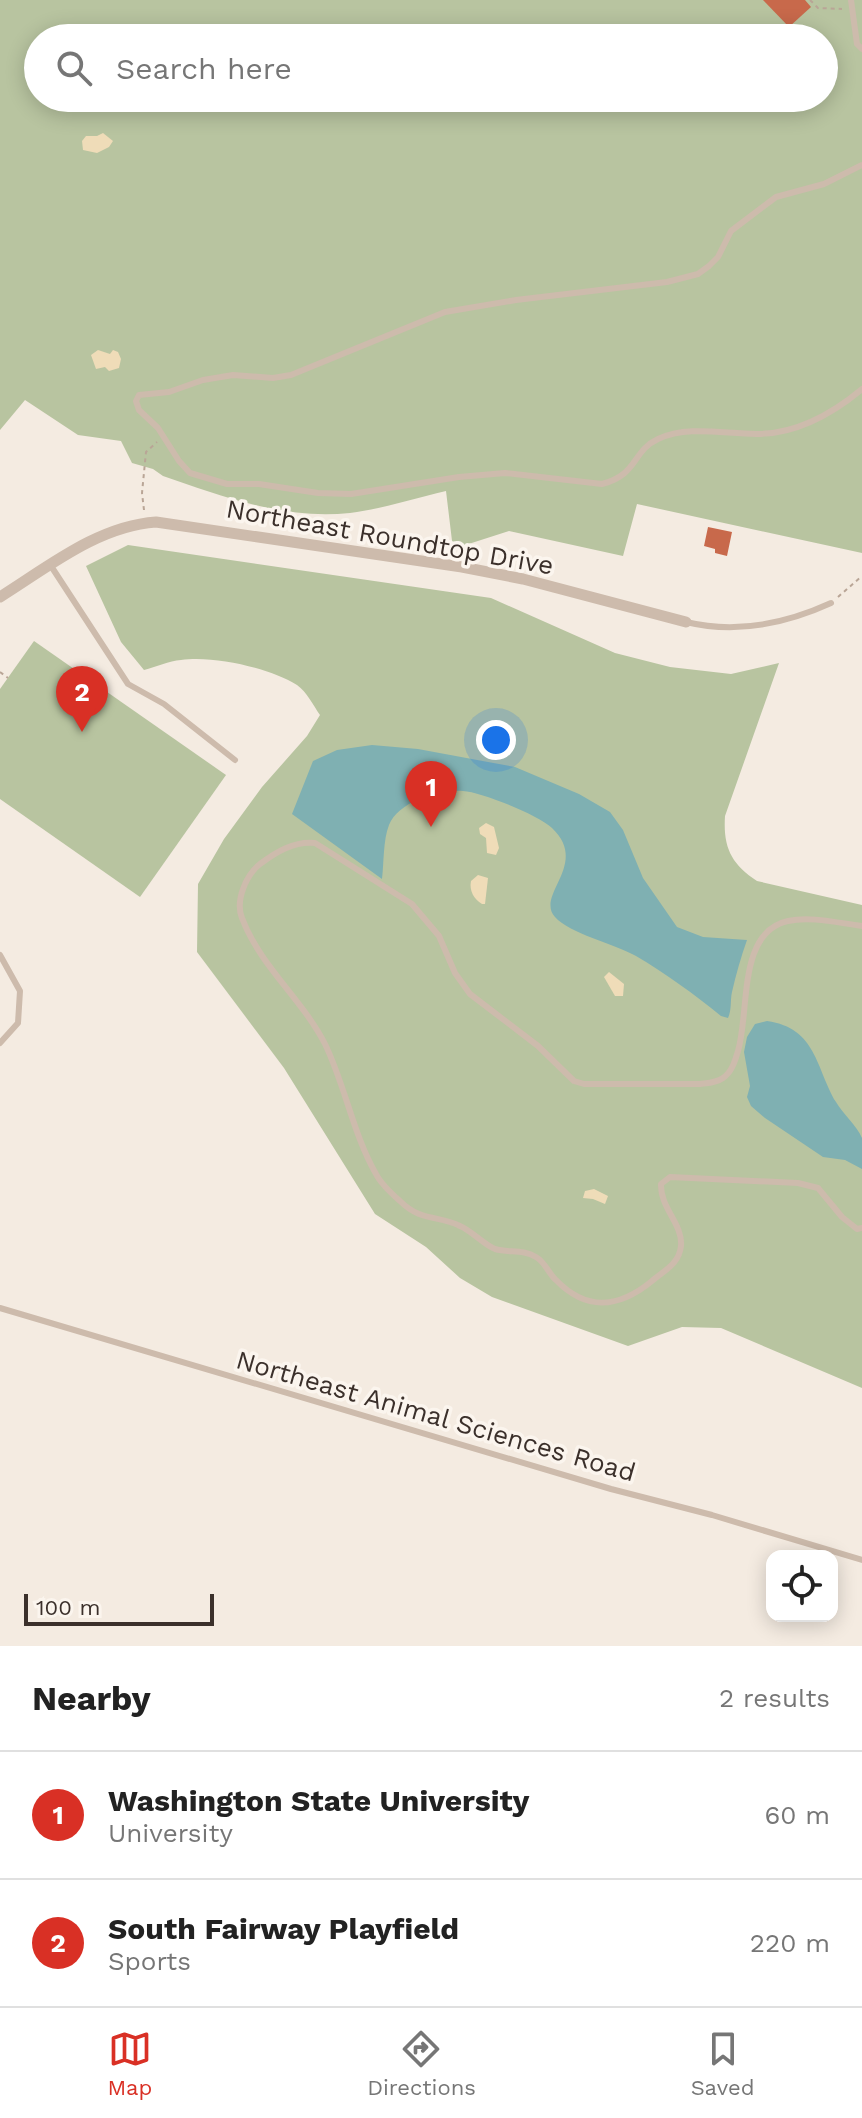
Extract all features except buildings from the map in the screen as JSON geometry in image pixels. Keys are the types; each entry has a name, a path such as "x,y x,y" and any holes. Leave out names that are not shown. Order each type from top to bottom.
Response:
{"street":[{"name":"Northeast Roundtop Drive","path":"0,597 114,530 145,523 172,523 462,567 537,582 686,622"}],"lane":[{"path":"851,0 857,44 862,49"},
{"path":"862,165 824,184 776,197 731,231 718,257 698,274 667,282 467,306 419,322 291,375 273,378 233,375 203,380 169,392 139,395 136,401 139,410 165,438 190,473 227,484 259,484 318,493 351,494 505,473 602,484 628,473 635,460 655,440 684,432 753,434 789,430 807,424 862,389"},
{"path":"51,566 128,684 164,704 235,760"},
{"name":"Northeast Roundtop Drive","path":"686,622 706,627 751,627 781,622 831,603"},
{"path":"862,926 809,920 787,921 767,929 757,943 750,966 744,1030 727,1076 700,1084 584,1084 574,1081 538,1046 470,994 455,973 439,936 412,904 315,843 305,842 278,850 255,868 243,886 240,915 269,966 317,1028 332,1058 376,1175 402,1204 423,1218 457,1224 494,1249 514,1250 538,1258 555,1280 577,1298 602,1303 633,1296 676,1263 682,1243 661,1193 661,1184 670,1177 808,1185 818,1188 842,1217 857,1229 862,1228"},
{"path":"0,955 20,991 18,1023 0,1043"},
{"name":"Northeast Animal Sciences Road","path":"0,1308 862,1560"}],"path":[{"path":"810,0 818,8 851,10"},
{"path":"145,523 142,493 146,452 152,444 165,438"},
{"path":"831,603 862,576"},
{"path":"0,672 8,678"}],"green space":[{"path":"0,0 862,0 862,553 637,504 623,556 509,531 453,549 446,491 350,513 278,510 209,492 132,463 121,441 78,435 25,400 0,430"},
{"path":"128,545 491,598 615,653 670,667 731,674 779,663 725,816 727,846 741,868 757,881 862,905 862,1388 721,1328 682,1327 628,1346 492,1297 460,1278 426,1247 375,1214 284,1068 197,952 198,884 224,839 262,787 307,736 320,715 297,685 257,668 225,661 194,659 144,670 121,642 86,566"},
{"path":"34,641 226,775 140,897 0,799 0,689"}],"sand":[{"path":"103,133 113,141 109,147 97,153 83,150 82,141 86,136"},
{"path":"98,350 110,354 113,350 118,352 121,359 119,368 109,371 105,367 96,369 91,355"},
{"path":"486,823 494,827 499,848 496,855 487,853 486,838 480,834 479,828"},
{"path":"478,875 488,878 485,904 477,900 471,891 471,881"},
{"path":"609,972 624,984 623,996 615,996 604,977"},
{"path":"594,1189 608,1196 605,1204 583,1198 585,1191"}],"water":[{"path":"372,745 418,749 515,767 579,794 610,812 623,830 643,878 677,927 703,937 747,940 731,995 728,1018 636,956 570,928 555,917 551,899 566,854 562,841 552,828 523,811 483,795 463,791 421,798 402,809 389,825 382,879 292,814 313,761 337,750"},
{"path":"767,1021 784,1025 806,1041 836,1102 862,1138 862,1169 845,1160 823,1157 751,1106 747,1097 750,1086 744,1052 747,1037 755,1024"}],"place":[{"name":"South Fairway Playfield","path":"82,732"},
{"name":"Washington State University","path":"431,827"}]}
